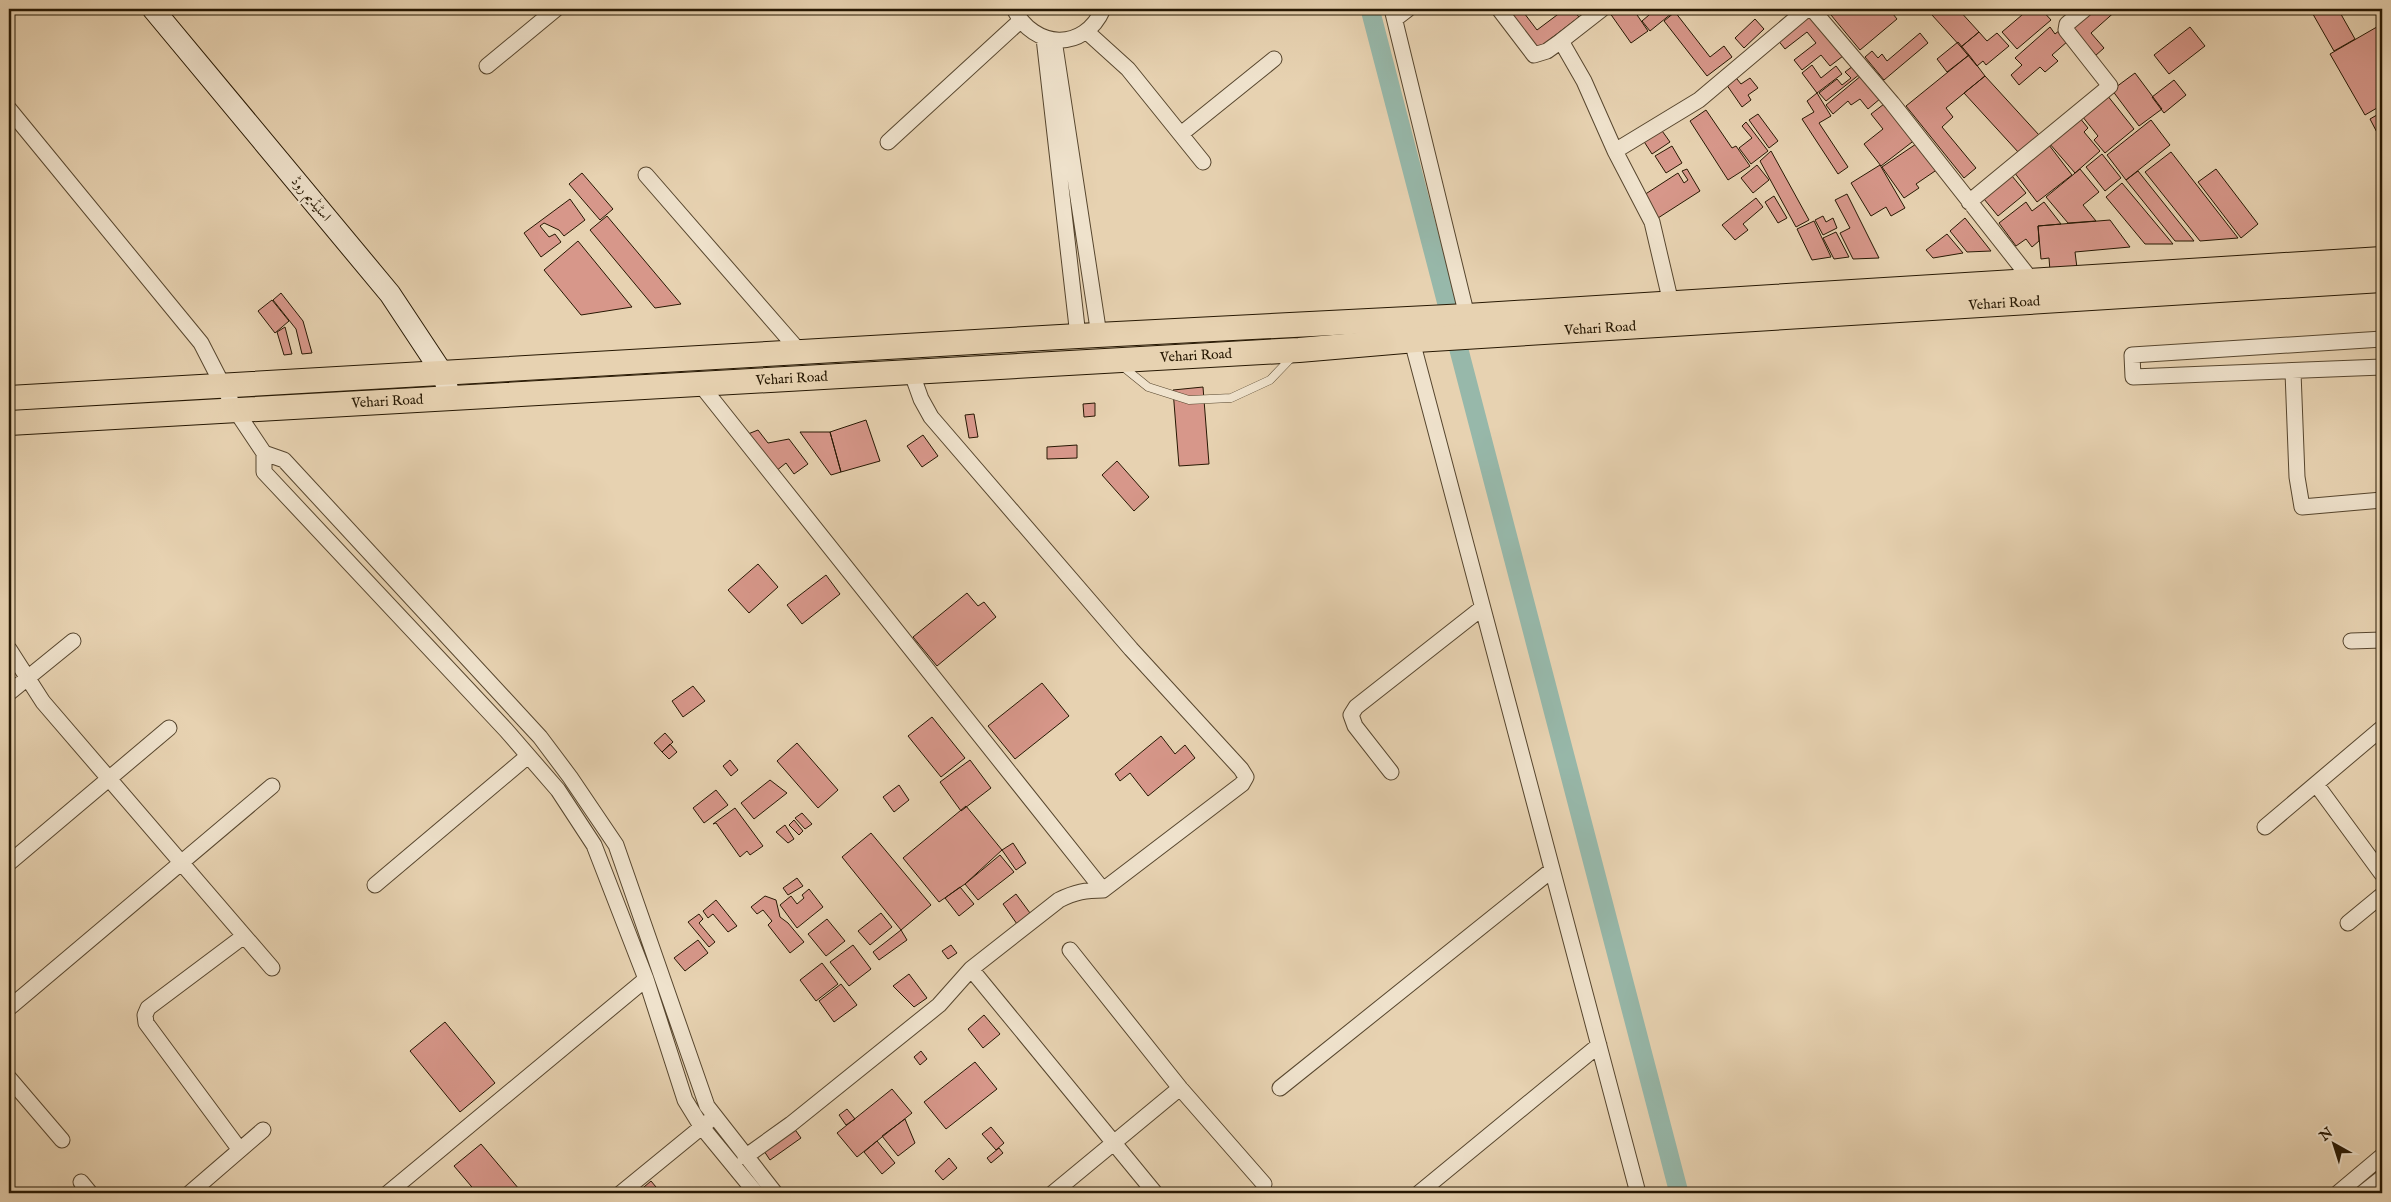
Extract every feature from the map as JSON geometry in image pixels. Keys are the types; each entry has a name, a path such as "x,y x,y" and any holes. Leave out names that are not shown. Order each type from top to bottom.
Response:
{"main road":[{"name":"اسٹیڈیم روڈ","path":"154,9 390,294 442,374 452,399"},
{"name":"Vehari Road","path":"1306,337 1467,316 2382,259"},
{"name":"Vehari Road","path":"9,398 800,352 1102,345 1306,337 1414,340 2382,280"},
{"name":"Vehari Road","path":"9,423 452,399 911,371 1102,345"}],"street":[{"path":"487,66 556,9"},
{"path":"888,142 1017,15 1030,32 1049,39 1073,38 1086,31 1098,20 1103,9"},
{"path":"1408,9 1394,14 1467,316"},
{"path":"1499,9 1534,55 1547,51 1602,9"},
{"path":"1615,151 1700,100 1807,9"},
{"path":"1812,9 1892,103 2033,282"},
{"path":"1969,202 2110,86 2108,80 2066,30 2067,24 2085,9"},
{"path":"1086,31 1128,69 1203,162"},
{"path":"1049,39 1102,345"},
{"path":"1049,39 1102,345"},
{"path":"1561,41 1584,81 1615,151 1652,222 1671,303"},
{"path":"1181,134 1274,59"},
{"path":"9,109 201,343 236,411 264,453 264,472 558,790 594,845 646,979 685,1100 745,1157 775,1193"},
{"path":"646,175 800,352"},
{"path":"2382,339 2132,356 2133,377 2293,372 2382,366"},
{"path":"1414,340 1482,608 1638,1193"},
{"path":"745,1157 791,1124 939,1005 971,969 1060,900 1074,893 1087,890 1103,890 1242,784 1246,777 1242,769 1131,649 931,417 921,399 911,371"},
{"path":"2293,372 2297,477 2302,507 2382,500"},
{"path":"700,384 1103,890"},
{"path":"264,453 284,460 540,737 570,777 616,845 700,1090 708,1122 756,1193"},
{"path":"1390,772 1355,726 1351,715 1356,707 1482,608"},
{"path":"2351,641 2382,640"},
{"path":"9,693 73,641"},
{"path":"9,649 43,702 272,968"},
{"path":"9,863 169,728"},
{"path":"2265,827 2382,728"},
{"path":"375,885 528,756"},
{"path":"2316,784 2382,874"},
{"path":"9,1008 272,786"},
{"path":"1280,1088 1552,870"},
{"path":"2348,923 2382,895"},
{"path":"240,1150 146,1023 145,1015 148,1008 244,936"},
{"path":"1070,950 1180,1088 1264,1184"},
{"path":"971,969 1156,1193"},
{"path":"388,1193 646,979"},
{"path":"1419,1193 1599,1045"},
{"path":"9,1078 62,1140"},
{"path":"1053,1193 1180,1088"},
{"path":"621,1193 708,1122"},
{"path":"190,1193 263,1130"},
{"path":"2338,1193 2382,1156"},
{"path":"2363,1193 2382,1178"}],"lane":[{"path":"1102,345 1148,387 1189,400 1206,400 1231,398 1270,380 1306,337"}],"building":[{"path":"1504,9 1521,9 1537,30 1565,9 1572,9 1579,17 1536,50"},
{"path":"1607,9 1633,9 1648,31 1631,43"},
{"path":"1656,9 1677,9 1650,31 1642,21"},
{"path":"1826,9 1889,9 1897,19 1860,50"},
{"path":"1940,9 1958,9 1979,32 1961,47 1932,15"},
{"path":"2029,9 2041,9 2051,20 2017,49 2002,32"},
{"path":"2092,9 2118,9 2091,33 2104,48 2095,56 2070,28"},
{"path":"2310,9 2338,9 2355,39 2334,51"},
{"path":"1675,12 1710,57 1724,46 1732,57 1707,76 1664,21"},
{"path":"1810,13 1843,56 1830,66 1821,55 1802,70 1794,60 1816,43 1807,32 1785,49 1777,39"},
{"path":"1755,19 1764,29 1744,48 1735,38"},
{"path":"2382,24 2382,105 2365,115 2330,54"},
{"path":"2050,27 2055,34 2060,30 2068,41 2052,55 2058,61 2045,72 2040,67 2019,85 2011,75 2022,65 2015,58"},
{"path":"2190,27 2205,46 2169,74 2154,55"},
{"path":"1979,32 1987,41 1997,33 2009,46 1986,65 1983,61 1977,66 1961,47"},
{"path":"1920,33 1928,43 1884,80 1865,57 1872,51 1878,58 1882,54 1887,61"},
{"path":"1958,42 1969,55 1947,72 1937,59"},
{"path":"1969,55 1985,76 1946,108 1953,117 1942,127 1976,168 1964,178 1906,106"},
{"path":"1812,65 1821,78 1836,66 1842,74 1817,93 1802,73"},
{"path":"1853,66 1860,74 1826,101 1819,93 1837,79 1842,85 1851,78 1845,72"},
{"path":"2135,73 2162,109 2139,126 2112,90"},
{"path":"1733,74 1741,84 1750,78 1758,88 1748,95 1751,100 1742,107 1724,81"},
{"path":"1862,75 1881,98 1868,109 1860,99 1851,105 1848,101 1833,114 1826,105"},
{"path":"1985,76 2039,135 2019,153 1964,93"},
{"path":"2174,80 2186,95 2164,113 2152,97"},
{"path":"1817,93 1831,116 1819,123 1848,167 1838,174 1802,119 1814,112 1807,101"},
{"path":"2107,95 2134,129 2105,153 2094,140 2098,136 2082,116"},
{"path":"1884,104 1916,139 1881,166 1864,144 1883,129 1871,114"},
{"path":"1706,110 1732,148 1736,146 1750,166 1728,180 1690,121"},
{"path":"2382,112 2382,142 2370,119"},
{"path":"1758,114 1778,141 1769,148 1749,120"},
{"path":"2079,117 2088,128 2084,132 2100,151 2075,173 2049,143"},
{"path":"2151,120 2170,145 2126,180 2107,155"},
{"path":"1746,122 1768,151 1751,164 1739,148 1752,138 1742,126"},
{"path":"1660,128 1670,142 1652,154 1643,140"},
{"path":"1919,142 1938,169 1916,184 1919,188 1904,198 1882,167"},
{"path":"2049,145 2072,175 2037,202 2014,172"},
{"path":"1672,146 1682,163 1666,173 1655,156"},
{"path":"1771,151 1809,220 1796,227 1760,161"},
{"path":"2171,152 2238,238 2200,241 2145,172"},
{"path":"2102,154 2121,178 2105,191 2086,167"},
{"path":"1757,165 1769,180 1753,193 1741,178"},
{"path":"1880,165 1905,208 1891,216 1886,207 1871,216 1851,183"},
{"path":"1687,169 1700,191 1658,218 1644,195 1678,173 1684,183 1688,180 1682,171"},
{"path":"2080,169 2099,192 2083,205 2096,221 2068,223 2046,197"},
{"path":"2216,169 2258,224 2241,238 2198,182"},
{"path":"2138,171 2194,241 2175,241 2126,180"},
{"path":"582,173 613,209 600,220 569,184"},
{"path":"2012,176 2026,193 1998,216 1984,199"},
{"path":"2122,183 2173,244 2145,244 2106,197"},
{"path":"1847,194 1879,258 1853,259 1840,233 1850,228 1835,200"},
{"path":"1774,196 1787,218 1778,223 1765,202"},
{"path":"1756,198 1763,207 1743,224 1748,230 1735,240 1722,225"},
{"path":"570,199 585,220 564,236 559,230 544,223 540,226 549,237 555,234 561,242 541,257 524,233"},
{"path":"2026,202 2032,211 2044,202 2061,224 2038,226 2039,241 2032,247 2026,239 2016,246 1999,223"},
{"path":"607,216 681,304 655,308 590,230"},
{"path":"1823,216 1826,222 1833,218 1837,228 1823,235 1815,220"},
{"path":"1965,218 1991,251 1967,252 1950,231"},
{"path":"2110,220 2130,247 2075,252 2077,268 2050,271 2049,258 2041,259 2038,226"},
{"path":"1814,221 1831,257 1812,260 1797,229"},
{"path":"1836,232 1849,257 1834,259 1823,238"},
{"path":"1947,234 1963,253 1933,258 1926,250"},
{"path":"578,241 632,307 581,315 544,270"},
{"path":"281,293 303,321 312,353 302,354 296,329 273,300"},
{"path":"272,300 289,321 275,333 258,311"},
{"path":"285,327 292,354 284,355 277,332"},
{"path":"1203,387 1209,464 1179,466 1173,390"},
{"path":"1095,403 1095,416 1084,417 1083,404"},
{"path":"974,414 978,437 969,438 965,415"},
{"path":"866,420 880,461 841,472 830,432"},
{"path":"758,430 768,443 789,439 808,464 794,474 786,463 776,471 748,434"},
{"path":"800,432 830,432 841,472 831,475"},
{"path":"923,435 938,456 922,467 907,446"},
{"path":"1077,445 1077,458 1047,459 1047,447"},
{"path":"1117,461 1149,497 1134,511 1102,475"},
{"path":"758,564 778,587 749,613 728,590"},
{"path":"826,575 840,594 802,624 787,605"},
{"path":"967,593 978,606 984,602 996,617 937,666 913,637"},
{"path":"1042,683 1069,716 1015,759 988,726"},
{"path":"693,686 705,701 683,717 672,701"},
{"path":"932,717 965,758 941,777 908,736"},
{"path":"665,733 673,742 662,752 654,743"},
{"path":"1161,736 1175,754 1185,745 1195,758 1148,796 1130,773 1120,781 1115,774"},
{"path":"797,743 838,790 818,808 777,761"},
{"path":"670,744 677,752 669,759 662,752"},
{"path":"730,760 738,770 731,776 723,766"},
{"path":"970,760 991,788 961,811 940,782"},
{"path":"770,780 787,793 754,819 741,803"},
{"path":"899,785 909,800 894,812 883,797"},
{"path":"716,790 728,805 704,823 693,808"},
{"path":"966,806 1002,850 965,884 939,902 903,858"},
{"path":"735,808 763,846 750,855 747,851 740,857 716,823 713,824"},
{"path":"802,813 812,824 805,829 795,818"},
{"path":"794,820 803,831 799,835 789,825"},
{"path":"785,825 794,839 788,843 776,832"},
{"path":"871,833 931,905 901,930 842,857"},
{"path":"1013,843 1026,863 1016,870 1002,850"},
{"path":"1000,855 1014,872 978,900 965,884"},
{"path":"797,878 803,886 788,895 783,888"},
{"path":"960,887 974,904 959,916 945,898"},
{"path":"809,889 823,907 797,928 780,905 791,896 797,904 804,898 802,895"},
{"path":"1016,894 1030,913 1017,924 1003,904"},
{"path":"765,896 776,900 780,917 788,923 804,942 790,953 768,925 772,921 763,910 757,914 751,907"},
{"path":"716,900 737,926 728,932 713,914 708,918 703,911"},
{"path":"881,913 892,927 870,945 858,931"},
{"path":"699,914 703,919 699,923 715,942 709,947 688,922"},
{"path":"827,919 845,941 826,956 808,934"},
{"path":"901,930 907,940 879,960 873,952"},
{"path":"698,940 708,953 685,971 674,958"},
{"path":"853,945 871,969 849,986 830,962"},
{"path":"951,945 957,953 948,959 942,951"},
{"path":"822,963 838,984 816,1001 800,980"},
{"path":"909,974 927,998 914,1007 893,986"},
{"path":"841,984 857,1005 834,1022 819,1001"},
{"path":"984,1015 1000,1034 983,1048 968,1029"},
{"path":"445,1022 495,1083 460,1112 410,1051"},
{"path":"921,1051 927,1059 920,1065 914,1057"},
{"path":"975,1062 997,1089 946,1129 924,1102"},
{"path":"892,1089 912,1113 857,1157 837,1133"},
{"path":"847,1109 855,1119 846,1125 839,1115"},
{"path":"905,1119 915,1143 898,1156 882,1136"},
{"path":"791,1124 801,1138 770,1160 760,1145"},
{"path":"991,1127 1004,1143 996,1150 982,1134"},
{"path":"877,1141 895,1163 882,1174 864,1152"},
{"path":"481,1144 519,1189 514,1193 477,1193 454,1166"},
{"path":"999,1148 1003,1153 991,1163 987,1158"},
{"path":"949,1158 957,1168 943,1180 935,1171"},
{"path":"651,1181 661,1193 637,1193"}],"waterway":[{"path":"1370,9 1679,1193"}]}
